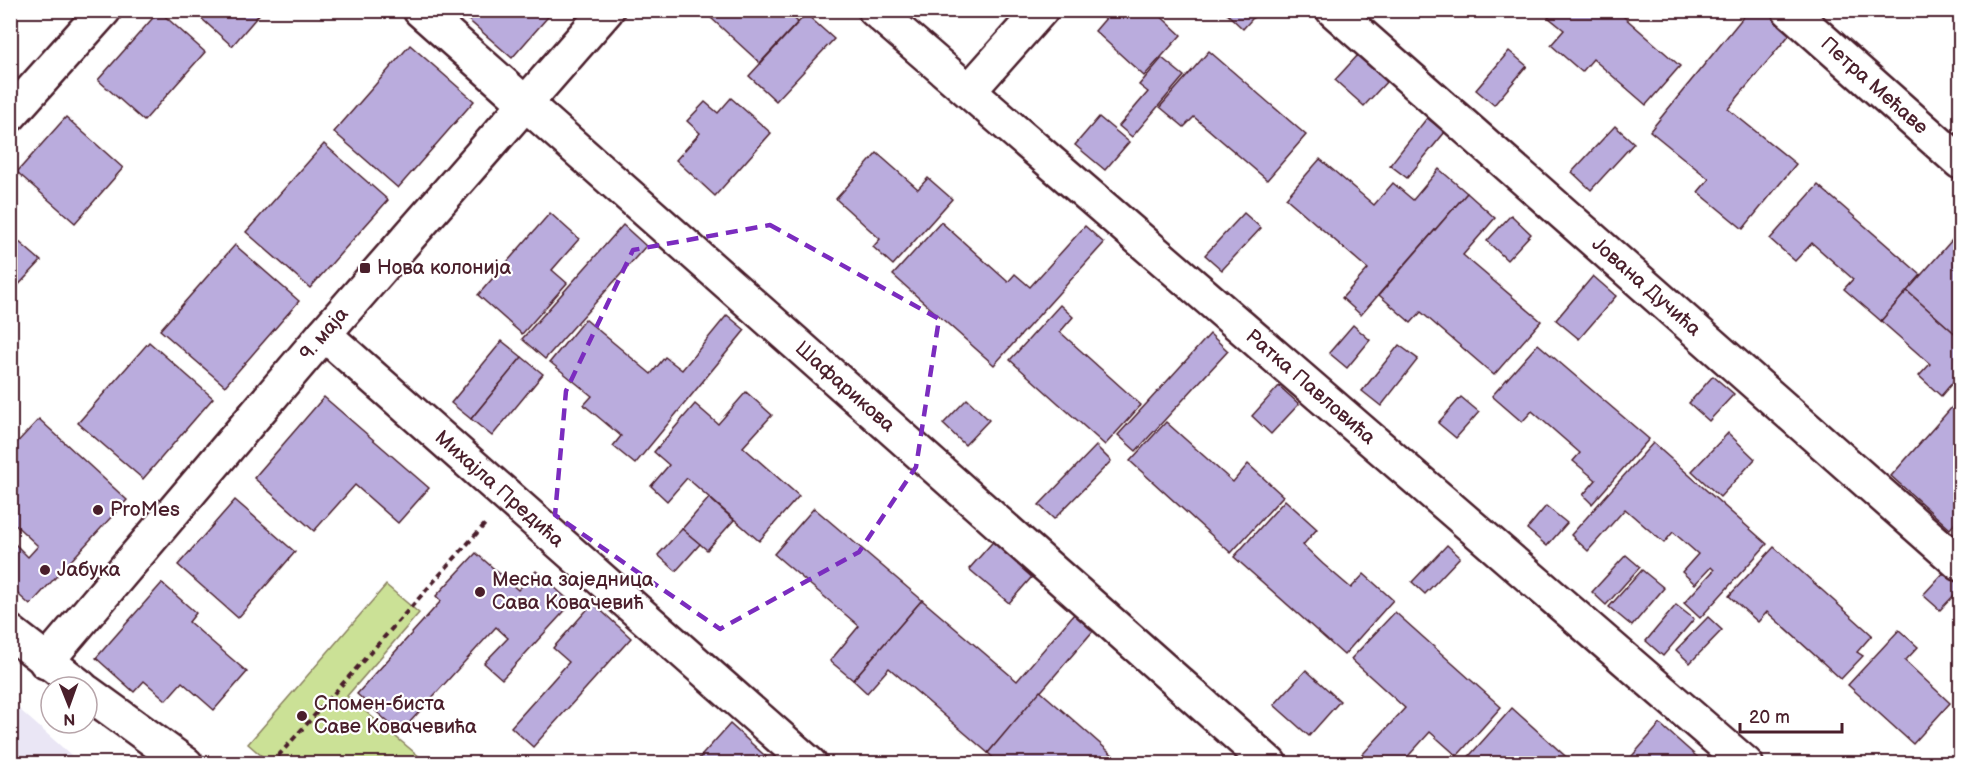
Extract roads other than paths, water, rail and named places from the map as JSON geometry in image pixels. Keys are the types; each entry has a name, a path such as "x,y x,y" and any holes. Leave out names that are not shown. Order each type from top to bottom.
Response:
{"street":[{"path":"10,115 104,10"},
{"name":"Шафарикова","path":"420,10 1270,764"},
{"name":"9. маја","path":"46,662 324,334 607,10"},
{"name":"Ратка Павловића","path":"875,10 1746,764"},
{"path":"969,91 1041,10"},
{"name":"Јована Дучића","path":"1333,10 1960,564"},
{"name":"Петра Мећаве","path":"1789,10 1960,162"},
{"name":"Михајла Предића","path":"324,334 810,764"},
{"path":"10,632 64,675"},
{"path":"99,701 186,764"}],"place":[{"name":"Нова колонија","path":"365,268"},
{"name":"ProMes","path":"98,510"},
{"name":"Јабука","path":"45,570"},
{"name":"Месна заједница Сава Ковачевић","path":"480,592"},
{"name":"Спомен-биста Саве Ковачевића","path":"302,716"}]}
